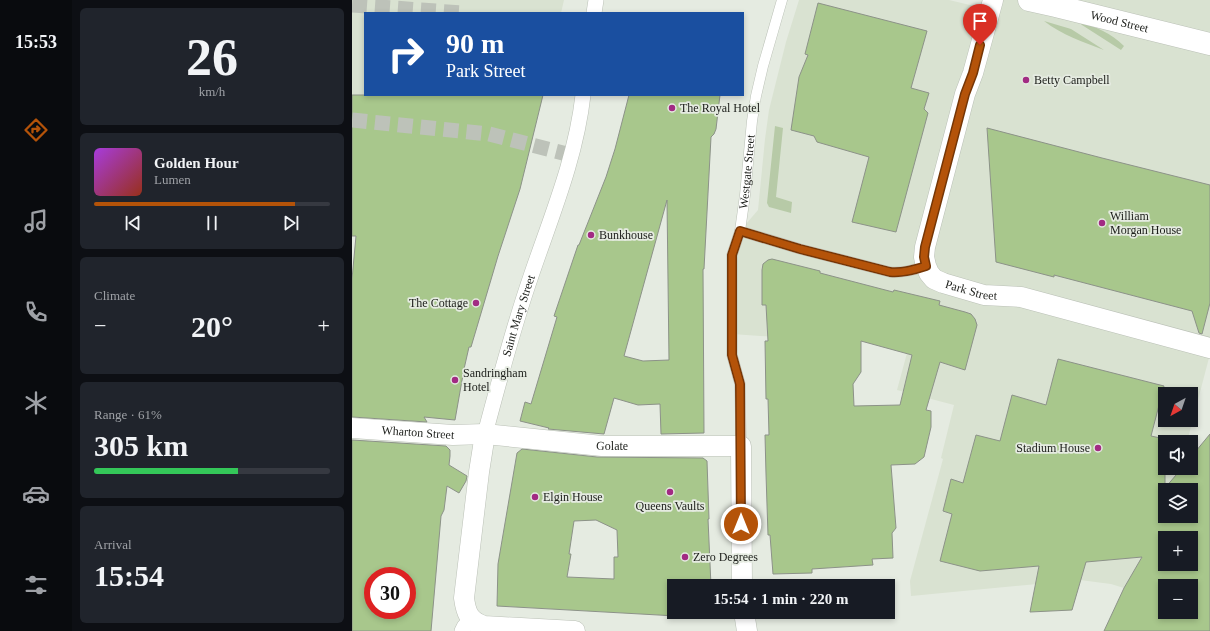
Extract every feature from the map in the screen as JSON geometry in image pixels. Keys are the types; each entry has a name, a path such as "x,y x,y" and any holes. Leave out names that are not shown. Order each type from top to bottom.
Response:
{"street":[{"path":"594,12 596,0"},
{"path":"926,266 924,257 929,229 965,94 973,73 993,0"},
{"name":"Wood Street","path":"1029,0 1056,3 1210,44"},
{"name":"Saint Mary Street","path":"466,625 464,598 485,434 518,316 568,166 578,129 583,96"},
{"name":"Park Street","path":"926,266 934,279 984,295 1021,297 1210,348"},
{"name":"Wharton Street","path":"352,428 452,435 485,434"},
{"name":"Golate","path":"485,434 602,446 741,446"},
{"name":"Westgate Street","path":"741,446 742,579"},
{"path":"745,619 746,631"},
{"path":"466,625 477,624 484,626 575,631"}],"lane":[{"name":"Westgate Street","path":"741,446 740,384 732,355 732,255 740,231 756,96 782,0"},
{"path":"740,231 800,249 890,272 908,272 926,266"}],"shaded area":[{"path":"352,0 564,0 561,12 364,12 364,96 543,96 527,160 352,141"},
{"path":"799,0 949,0 970,5 981,5 986,0 1210,0 1210,354 1198,400 1198,387 1158,387 1158,427 1191,427 1189,435 1158,435 1158,475 1178,475 1171,483 1158,483 1158,517 1152,540 1124,588 1111,584 1080,580 911,596 910,581 943,459 941,458 954,405 897,390 907,353 825,331 818,340 732,334 732,255 740,231 758,210 769,110 786,42"}],"green space":[{"path":"1044,21 1071,29 1104,50 1065,34"},
{"path":"1079,22 1103,31 1114,37 1124,46 1121,50"},
{"path":"775,126 783,128 776,197 792,202 791,213 769,207 767,203"}],"building":[{"path":"818,3 927,31 911,88 929,93 924,109 928,113 896,232 852,222 869,157 817,142 814,136 791,130 799,77 808,55 805,54"},
{"path":"352,95 543,96 520,189 471,347 469,347 455,420 424,417 427,422 352,417 352,279 356,236 352,236"},
{"path":"629,96 720,96 716,129 711,137 703,269 704,433 661,434 660,404 638,405 614,398 604,434 548,429 549,428 520,421 525,402 531,404 557,317 554,316 578,245 606,177","holes":["667,200 669,360 643,361 624,356"]},
{"name":"William Morgan House","path":"987,128 1210,185 1210,303 1202,334 1199,333 1192,311 1054,275 1054,277 996,262"},
{"path":"772,259 820,271 820,273 893,292 894,290 940,301 939,305 971,314 975,319 977,325 965,370 940,362 926,410 931,411 931,427 924,457 915,464 891,465 896,528 892,533 893,558 872,559 873,565 812,569 812,573 773,574 770,535 768,535 765,435 769,435 768,399 766,399 765,341 768,341 766,305 762,305 762,270 763,264","holes":["861,341 912,355 900,405 854,406 853,384 861,372"]},
{"path":"1058,359 1164,386 1158,387 1158,409 1151,436 1158,438 1158,475 1165,475 1165,483 1158,483 1158,523 1198,523 1198,483 1169,483 1176,475 1198,475 1198,449 1210,434 1210,631 1104,631 1124,588 1142,557 1086,562 1072,610 1030,612 1039,566 980,571 940,561 952,514 943,511 951,479 963,483 976,435 1000,441 1012,395 1046,405"},
{"path":"352,440 446,446 450,450 449,465 467,476 466,481 459,493 447,486 444,510 441,516 431,631 352,631"},
{"path":"522,449 597,457 703,458 707,461 711,579 667,579 667,615 497,606 498,564 517,453","holes":["596,520 617,530 618,557 614,557 614,579 567,577 574,521"]}],"tunnel":[{"path":"352,5 449,12"},
{"path":"352,120 489,134 571,155"}],"place":[{"name":"Betty Campbell","path":"1026,80"},
{"name":"The Royal Hotel","path":"672,108"},
{"name":"William Morgan House","path":"1102,223"},
{"name":"Bunkhouse","path":"591,235"},
{"name":"The Cottage","path":"476,303"},
{"name":"Sandringham Hotel","path":"455,380"},
{"name":"Stadium House","path":"1098,448"},
{"name":"Queens Vaults","path":"670,492"},
{"name":"Elgin House","path":"535,497"},
{"name":"Zero Degrees","path":"685,557"}],"route":[{"path":"741,524 740,384 732,355 732,255 740,231 800,249 890,272 908,272 926,266 924,257 928,232 965,94 973,73 980,45"}]}
